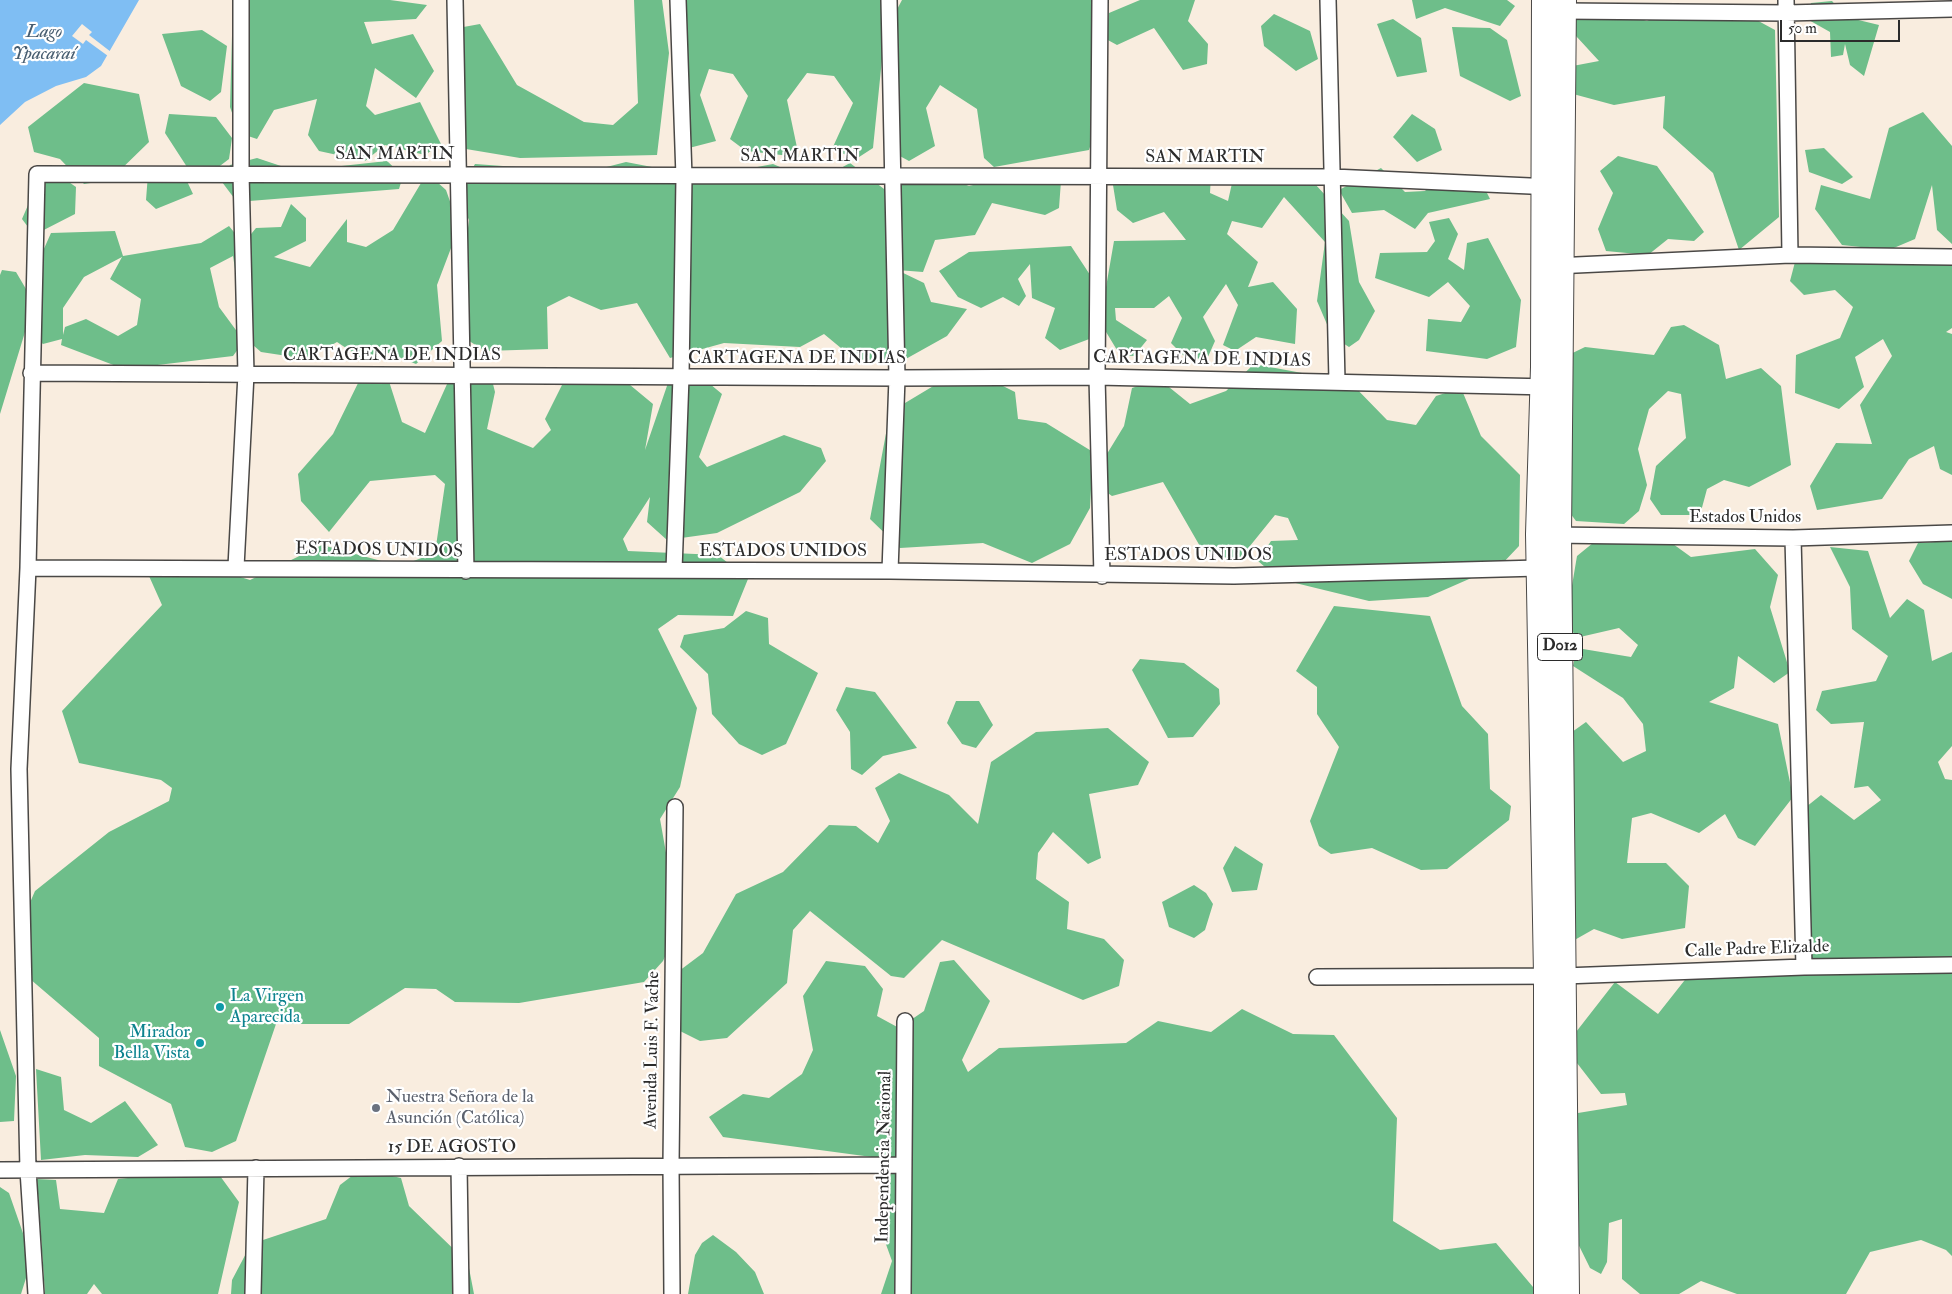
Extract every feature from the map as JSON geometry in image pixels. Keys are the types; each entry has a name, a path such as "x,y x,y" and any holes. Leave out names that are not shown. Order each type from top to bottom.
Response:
{"main road":[{"name":"D012","path":"1546,1294 1555,976 1548,534 1552,388 1553,187 1557,4"},
{"name":"D012","path":"1548,534 1539,568 1567,1294"}],"street":[{"path":"236,567 246,374 241,0"},
{"path":"455,0 466,571"},
{"path":"674,570 681,377 684,177 678,0"},
{"path":"890,0 897,378 890,571"},
{"path":"1100,0 1097,376 1102,576"},
{"path":"1328,0 1337,381"},
{"path":"1557,4 1952,9"},
{"path":"1786,6 1790,255"},
{"name":"SAN MARTIN","path":"31,373 37,174 459,174 684,177 893,175 1333,176 1553,187"},
{"path":"1552,267 1790,255 1952,258"},
{"path":"31,373 28,568 19,769 28,1170 36,1294"},
{"name":"CARTAGENA DE INDIAS","path":"31,373 897,378 1097,376 1552,388"},
{"name":"Estados Unidos","path":"1548,534 1793,538 1952,533"},
{"path":"1793,538 1804,966"},
{"name":"ESTADOS UNIDOS","path":"28,568 236,567 466,571 890,571 1102,576 1234,576 1539,568"},
{"name":"Avenida Luis F. Vache","path":"672,1294 671,1165 675,807"},
{"name":"Calle Padre Elizalde","path":"1317,977 1555,976 1804,966 1952,965"},
{"name":"Independencia Nacional","path":"903,1294 905,1021"},
{"name":"15 DE AGOSTO","path":"0,1170 904,1165"},
{"path":"459,1166 461,1294"},
{"path":"253,1294 256,1168"}],"green space":[{"path":"233,0 390,0 427,5 416,19 364,22 372,44 413,34 434,71 416,98 375,68 366,106 375,115 420,102 441,144 425,155 385,145 365,161 319,151 308,135 317,99 274,110 257,139 239,133 230,107"},
{"path":"634,0 662,0 669,53 657,155 520,158 460,148 458,28 480,24 517,85 584,122 613,125 638,103"},
{"path":"683,0 888,0 873,148 856,159 832,149 853,103 834,76 807,73 787,100 799,157 746,151 730,139 748,96 733,74 709,69 700,95 716,141 689,148 675,132 678,14"},
{"path":"902,0 1095,0 1100,116 1089,150 994,167 984,158 977,109 940,85 926,108 935,146 909,161 885,148 893,17"},
{"path":"1140,0 1195,0 1188,21 1208,44 1207,64 1183,70 1154,28 1117,45 1106,39 1109,13"},
{"path":"1412,0 1507,0 1515,6 1500,26 1445,8 1416,19"},
{"path":"1832,1 1846,17 1879,25 1864,76 1850,65 1845,44 1843,55 1831,57 1830,32 1807,19 1811,3"},
{"path":"1593,4 1647,21 1673,8 1727,4 1775,30 1779,217 1739,250 1713,173 1663,128 1665,96 1614,105 1562,91 1562,68 1599,61 1565,24"},
{"path":"1274,14 1310,31 1318,59 1296,71 1264,46 1261,26"},
{"path":"1393,19 1421,38 1427,72 1397,77 1377,24"},
{"path":"1452,27 1490,28 1507,40 1521,96 1510,101 1460,76"},
{"path":"202,30 227,46 221,92 210,101 181,86 162,34"},
{"path":"84,83 139,94 149,142 110,180 84,184 60,159 34,152 28,127"},
{"path":"1923,112 1952,146 1952,244 1937,230 1932,185 1915,239 1889,250 1842,245 1815,209 1821,185 1870,199 1889,128"},
{"path":"169,114 216,117 232,138 229,159 212,172 187,167 165,133"},
{"path":"1412,114 1435,129 1442,150 1417,162 1393,137"},
{"path":"1824,148 1853,177 1842,184 1809,172 1805,150"},
{"path":"1618,156 1657,166 1704,232 1694,241 1668,239 1648,255 1606,251 1598,229 1613,193 1600,171"},
{"path":"257,158 296,171 387,161 403,176 399,189 237,202 222,182 230,165"},
{"path":"626,162 704,177 773,164 815,182 850,163 888,192 930,171 969,186 1027,172 1061,181 1059,208 1045,215 992,203 975,235 935,240 923,272 897,270 924,283 931,302 967,309 947,336 895,365 853,358 824,334 800,347 724,343 670,358 637,303 601,310 569,296 547,307 548,349 485,351 455,332 469,220 457,194 475,164 587,172"},
{"path":"1381,168 1405,192 1425,191 1442,173 1481,181 1490,199 1428,213 1415,229 1384,210 1352,213 1339,190"},
{"path":"1235,170 1304,172 1349,221 1359,282 1375,311 1359,340 1349,347 1332,336 1317,301 1325,242 1284,197 1262,228 1232,221 1227,234 1258,262 1248,287 1273,282 1297,309 1295,344 1256,337 1235,351 1223,345 1238,305 1226,284 1203,317 1215,341 1207,359 1186,358 1171,343 1182,318 1169,296 1154,308 1115,308 1116,320 1147,340 1134,356 1120,355 1100,322 1114,241 1186,240 1164,212 1133,223 1117,210 1113,185 1128,171 1211,175 1210,193 1228,201"},
{"path":"53,171 76,187 75,214 34,235 22,219 41,175"},
{"path":"427,173 446,190 459,227 437,285 442,341 416,364 381,350 364,360 337,342 307,359 261,352 246,339 233,256 210,268 219,307 244,341 233,356 124,369 61,345 62,339 43,344 33,335 26,294 25,332 0,414 0,275 2,270 16,272 26,289 51,233 115,231 123,256 201,243 229,226 238,237 234,255 256,228 281,227 291,204 306,218 306,241 274,257 310,267 347,219 347,242 366,247 393,230","holes":["122,257 110,279 141,299 137,325 118,336 86,319 65,327 63,335 63,308 84,277"]},
{"path":"148,174 185,177 193,194 156,209 146,200"},
{"path":"1449,218 1458,234 1448,259 1464,270 1467,243 1488,238 1521,300 1516,347 1487,359 1426,351 1428,319 1461,322 1470,306 1448,282 1429,297 1375,278 1380,253 1427,252 1435,241 1429,222"},
{"path":"1071,246 1102,293 1092,338 1060,350 1045,338 1055,308 1032,298 1030,264 1018,279 1026,296 1019,306 1003,297 981,308 958,297 939,271 969,252"},
{"path":"1952,259 1952,328 1946,332 1952,334 1952,475 1940,469 1934,446 1909,459 1882,499 1817,510 1810,486 1836,443 1872,444 1860,405 1892,356 1883,339 1855,357 1864,387 1839,409 1795,393 1796,355 1840,338 1853,307 1835,290 1804,295 1790,281 1795,262"},
{"path":"1684,325 1719,345 1726,379 1761,368 1781,386 1791,465 1749,487 1724,480 1707,489 1700,515 1661,515 1650,499 1656,466 1686,438 1681,394 1668,391 1649,409 1638,449 1647,485 1639,511 1624,524 1576,521 1564,505 1554,362 1585,347 1654,355 1671,327"},
{"path":"1254,364 1350,382 1387,420 1416,425 1436,396 1461,388 1481,436 1520,475 1519,546 1501,565 1428,597 1369,601 1279,579 1258,561 1271,541 1298,540 1288,518 1275,515 1237,562 1201,548 1163,482 1112,496 1102,489 1102,462 1124,426 1132,388 1159,379 1190,404 1226,391"},
{"path":"489,368 495,392 487,429 533,448 551,430 545,419 563,383 612,370 653,404 645,450 669,380 692,369 722,394 699,457 707,467 784,435 821,448 826,461 800,492 717,533 667,540 647,522 650,497 623,539 628,551 718,555 748,579 733,616 678,615 658,629 697,708 680,787 660,819 679,926 663,961 644,982 519,1003 455,1002 436,989 405,988 349,1024 276,1024 236,1141 212,1152 185,1147 171,1104 99,1066 99,1038 16,967 19,928 35,891 109,832 169,801 172,788 161,780 79,763 62,711 162,605 149,576 186,560 250,580 322,545 400,566 435,553 445,484 435,475 370,481 329,532 301,501 298,474 333,434 362,375 387,375 402,422 425,433 452,373"},
{"path":"935,385 1003,386 1015,392 1018,419 1046,423 1093,452 1090,508 1070,544 1032,563 983,543 900,548 870,519 890,412"},
{"path":"1662,536 1691,557 1755,549 1778,575 1770,607 1790,672 1774,683 1738,656 1734,688 1709,702 1778,724 1793,797 1755,846 1738,838 1725,814 1699,833 1651,813 1632,818 1627,863 1666,863 1689,886 1685,928 1622,939 1594,929 1571,942 1558,888 1575,866 1560,850 1558,742 1586,722 1623,762 1646,751 1643,724 1623,698 1573,666 1577,648 1631,657 1638,645 1619,628 1580,637 1565,627 1577,556 1599,538"},
{"path":"1952,541 1952,599 1923,584 1909,561 1918,543"},
{"path":"1830,547 1868,551 1890,618 1907,599 1924,610 1932,661 1952,652 1952,746 1938,762 1945,779 1952,780 1952,966 1926,973 1952,973 1952,1256 1946,1250 1921,1240 1870,1252 1846,1294 1737,1294 1701,1281 1679,1294 1640,1294 1622,1279 1622,1219 1609,1223 1607,1262 1601,1274 1590,1268 1556,1199 1578,1113 1627,1105 1625,1093 1601,1094 1570,1054 1569,1041 1615,982 1658,1014 1688,976 1802,973 1794,953 1804,929 1806,807 1821,795 1854,820 1881,800 1868,786 1854,788 1864,722 1831,724 1816,710 1822,691 1876,681 1888,656 1852,629 1850,587"},
{"path":"1334,606 1430,616 1462,706 1488,734 1490,789 1511,806 1509,820 1447,869 1421,870 1372,848 1331,854 1319,846 1310,821 1339,747 1317,714 1317,687 1296,671"},
{"path":"746,611 768,618 769,644 818,673 786,744 762,755 739,744 712,714 708,674 680,647 684,635 724,628"},
{"path":"1140,659 1184,663 1219,689 1220,704 1193,737 1168,738 1132,670"},
{"path":"846,687 875,692 917,748 883,756 862,775 851,769 850,732 836,710"},
{"path":"956,701 979,701 993,725 976,748 962,744 947,723"},
{"path":"1108,728 1149,762 1138,785 1089,794 1101,858 1088,864 1053,832 1038,853 1036,879 1069,902 1067,929 1104,939 1124,960 1119,986 1083,1000 942,940 904,978 891,976 810,911 793,930 787,983 727,1038 700,1041 678,1030 671,977 703,953 736,894 783,872 829,825 856,826 878,843 890,821 875,788 899,773 949,795 978,824 991,762 1036,732"},
{"path":"1235,846 1263,864 1257,890 1232,892 1223,868"},
{"path":"1194,885 1206,893 1213,904 1205,930 1194,938 1169,927 1162,902"},
{"path":"954,960 990,1001 962,1060 968,1072 999,1048 1126,1043 1158,1021 1211,1032 1242,1009 1293,1034 1334,1035 1397,1118 1393,1221 1440,1250 1496,1243 1533,1287 1533,1294 881,1294 892,1261 879,1225 894,1160 723,1137 709,1117 743,1094 769,1098 802,1074 813,1050 803,996 826,961 865,966 883,989 877,1016 899,1028 924,1011 940,962"},
{"path":"0,1030 16,1076 14,1121 0,1122"},
{"path":"36,1069 61,1077 64,1110 91,1123 125,1101 158,1145 138,1157 85,1155 41,1160"},
{"path":"215,1169 239,1202 218,1294 102,1294 94,1284 87,1294 45,1294 37,1179 56,1180 60,1209 104,1213 118,1179"},
{"path":"361,1169 401,1178 409,1206 468,1263 474,1294 231,1294 232,1280 251,1244 326,1219 340,1185"},
{"path":"0,1187 9,1193 32,1259 21,1294 0,1294"},
{"path":"713,1235 736,1252 755,1272 764,1294 688,1294 695,1255 702,1243"}],"water":[{"name":"Lago Ypacaraí","path":"0,0 139,0 101,66 86,77 56,86 25,102 0,125"}],"pier":[{"path":"82,24 92,32 89,35 111,52 108,56 86,40 83,44 72,36"}],"place":[{"name":"La Virgen Aparecida","path":"220,1007"},
{"name":"Mirador Bella Vista","path":"200,1043"},
{"name":"Nuestra Señora de la Asunción (Católica)","path":"376,1108"}]}
